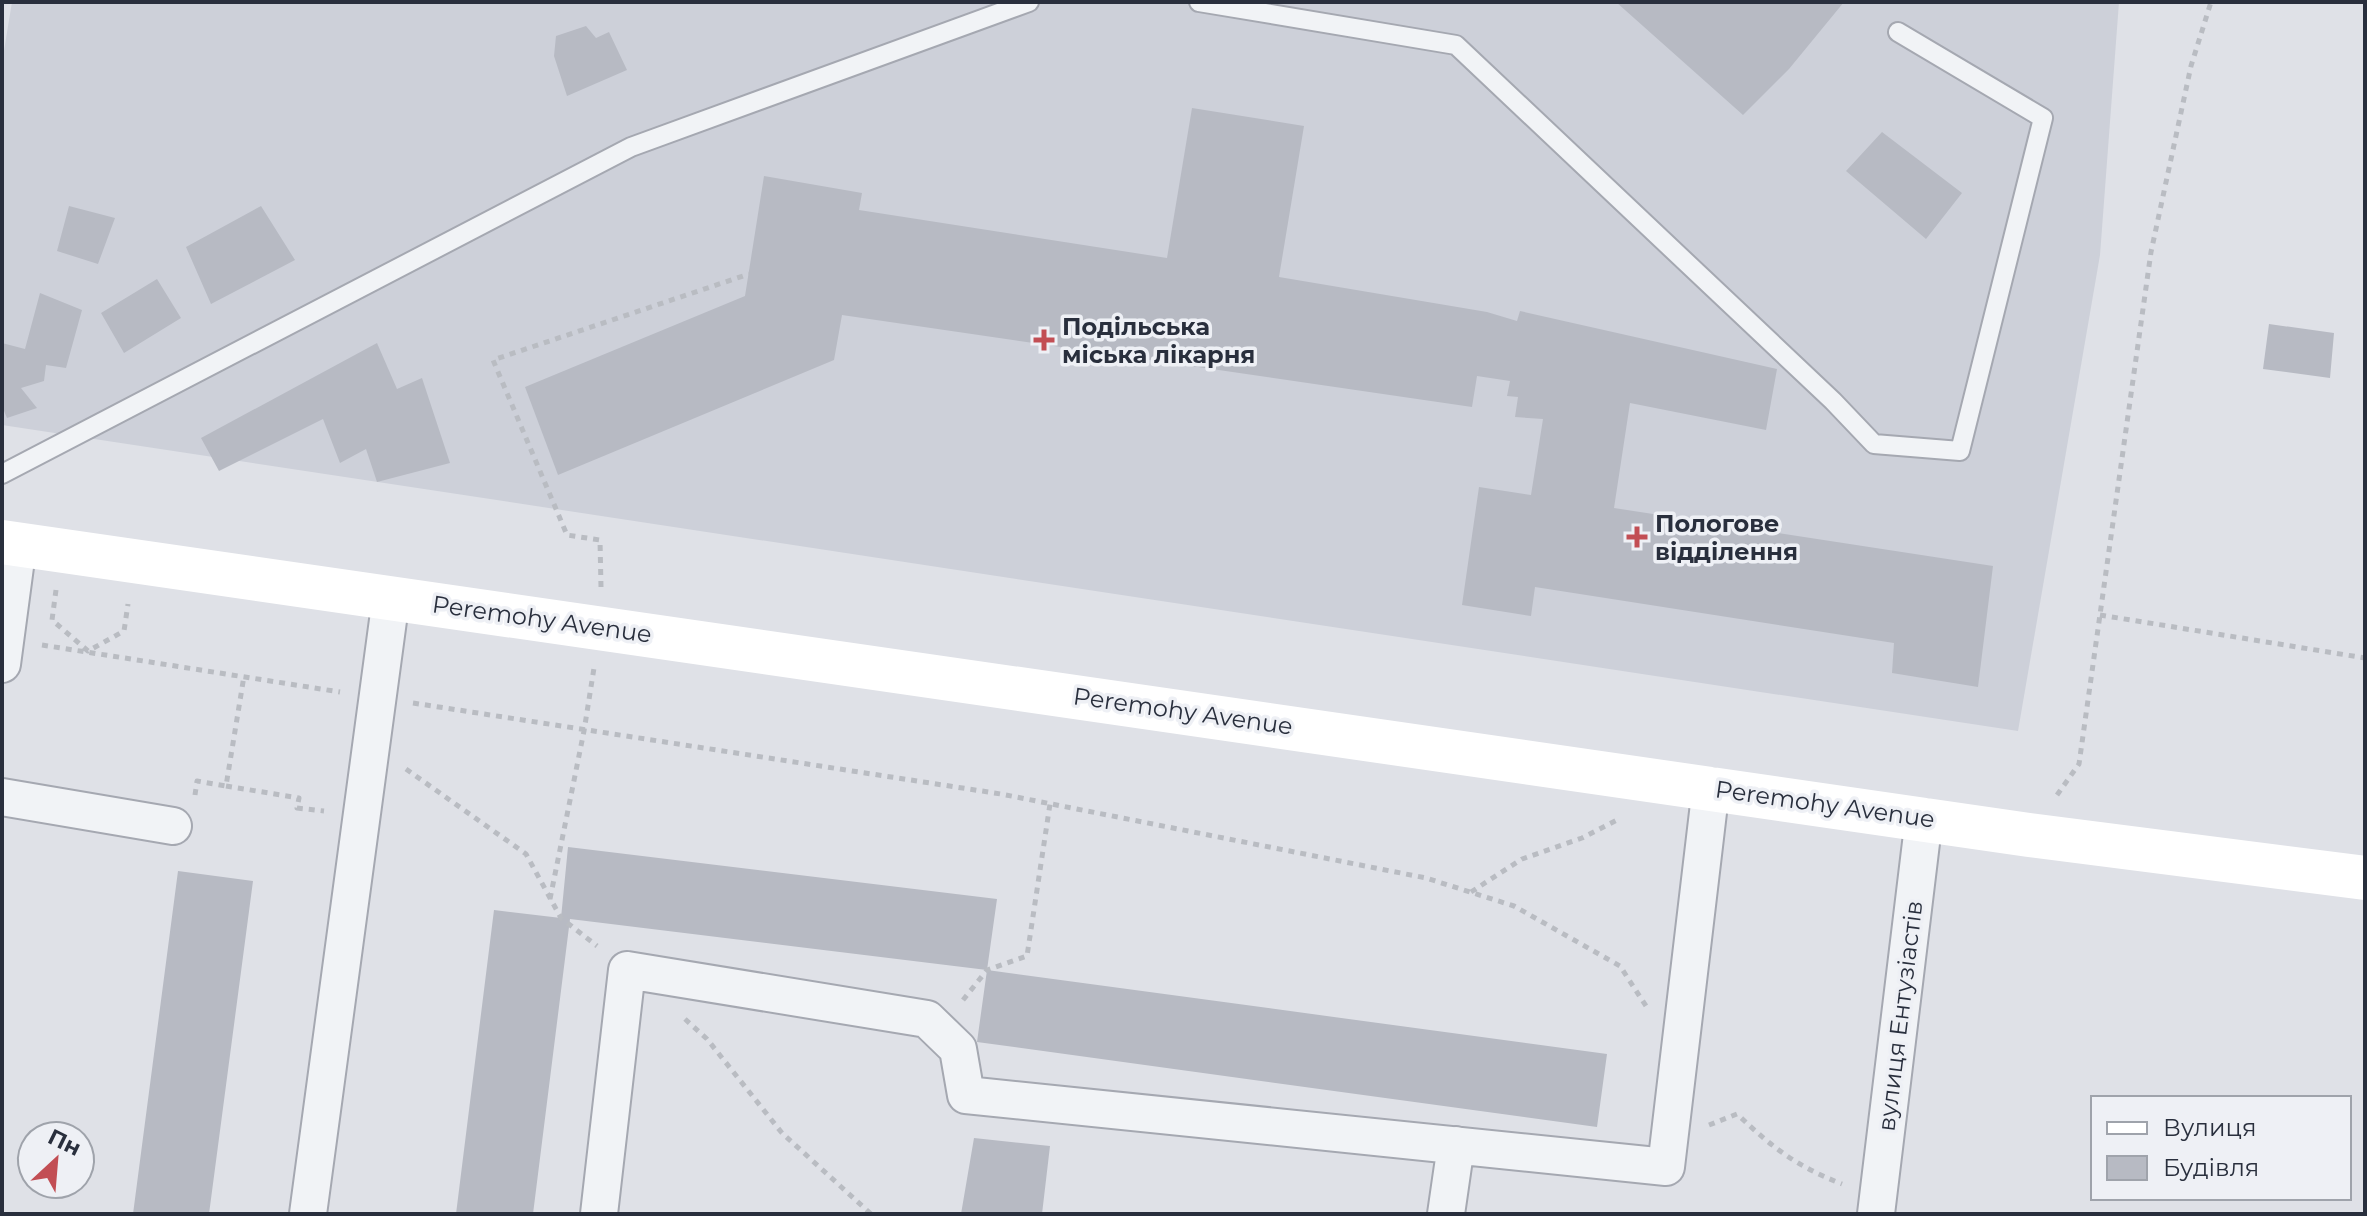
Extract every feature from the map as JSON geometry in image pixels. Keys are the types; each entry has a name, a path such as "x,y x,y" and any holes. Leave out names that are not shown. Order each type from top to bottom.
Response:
{"main road":[{"name":"Peremohy Avenue","path":"10,543 2029,835 2365,878"}],"street":[{"path":"4,652 10,543"},
{"path":"308,1214 391,598"},
{"path":"599,1214 627,970 927,1019 958,1049 966,1095 1666,1167 1711,787"},
{"path":"2,797 173,826"},
{"name":"вулиця Ентузіастів","path":"1877,1202 1924,818"},
{"path":"1446,1214 1456,1145"}],"lane":[{"path":"2,474 631,147 1029,2"},
{"path":"1199,2 1456,45 1833,401 1874,444 1960,451 2043,118 1898,32"}],"path":[{"path":"2029,835 2079,764 2151,252 2191,66 2211,2"},
{"path":"550,899 584,731 600,628 600,540 567,535 493,360 749,274"},
{"path":"93,554 130,592 124,631 88,651 52,620 56,583 93,554"},
{"path":"2100,615 2365,658"},
{"path":"4,652 88,651 1050,804 1426,878 1514,906 1620,966 1653,1015"},
{"path":"226,786 244,676"},
{"path":"371,744 526,854 561,918 707,1039 782,1133 871,1214"},
{"path":"173,826 189,828 197,781 299,798 297,808 361,816"},
{"path":"938,1030 987,970 1027,956 1050,804"},
{"path":"1470,892 1522,859 1582,838 1630,813"},
{"path":"1666,1167 1710,1124 1737,1114 1773,1148 1810,1172 1848,1186 1877,1202"}],"shaded area":[{"name":"Подільська міська лікарня","path":"12,2 2119,2 2100,255 2018,731 2,425 2,63"}],"building":[{"path":"1616,2 1844,2 1789,69 1743,115"},
{"path":"586,26 596,38 609,32 627,70 567,96 554,56 556,36"},
{"path":"1192,108 1304,126 1279,277 1487,312 1517,321 1520,311 1777,369 1766,430 1630,403 1614,508 1993,566 1978,687 1892,673 1894,643 1535,587 1531,616 1462,605 1479,487 1531,495 1543,419 1515,417 1518,397 1507,396 1510,381 1477,376 1472,407 842,315 834,360 558,475 525,387 745,296 764,176 862,193 859,210 1167,258"},
{"path":"1882,132 1962,193 1926,239 1846,171"},
{"path":"69,206 115,218 98,264 57,251"},
{"path":"261,206 295,260 211,304 186,247"},
{"path":"157,279 181,318 124,353 101,313"},
{"path":"40,293 82,310 66,368 46,365 44,381 21,388 37,408 7,418 2,406 2,343 25,349"},
{"path":"2269,324 2334,333 2330,378 2263,369"},
{"path":"377,343 397,389 422,378 450,463 377,482 366,449 340,463 323,419 219,471 201,438"},
{"path":"568,847 997,899 987,970 570,919 533,1214 456,1214 494,910 561,918"},
{"path":"178,871 253,881 209,1214 133,1214"},
{"path":"987,970 1607,1054 1597,1127 977,1042"},
{"path":"974,1138 1050,1146 1042,1214 961,1214"}],"place":[{"name":"Подільська міська лікарня","path":"1044,340"},
{"name":"Пологове відділення","path":"1637,537"}]}
